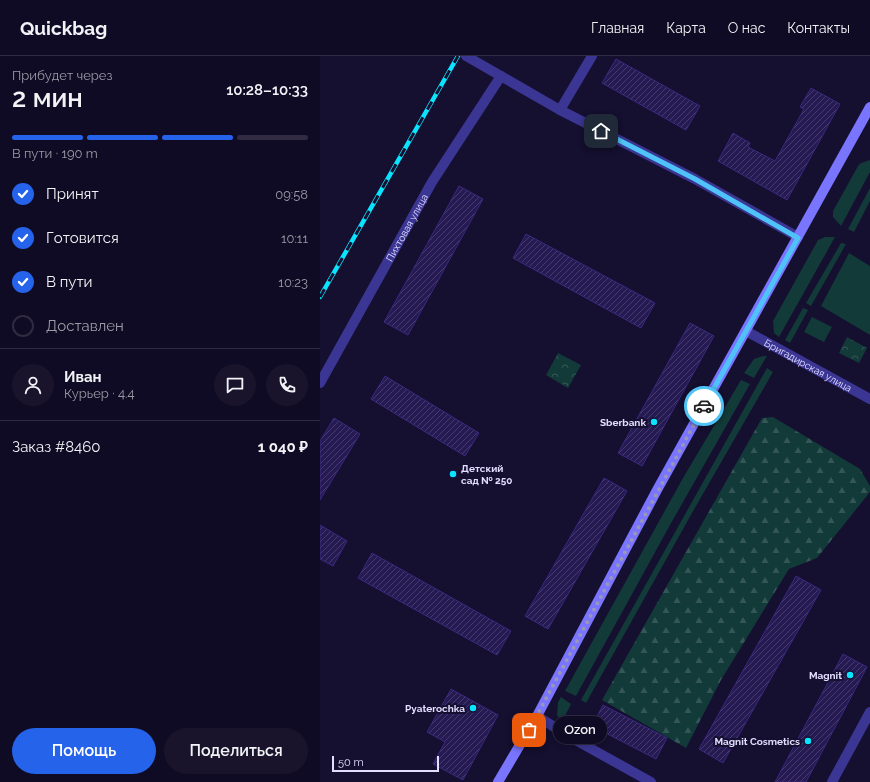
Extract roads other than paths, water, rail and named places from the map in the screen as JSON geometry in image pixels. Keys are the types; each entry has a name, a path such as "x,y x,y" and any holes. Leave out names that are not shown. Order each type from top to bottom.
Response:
{"main road":[{"path":"498,782 537,716 657,490 870,107"}],"street":[{"path":"466,56 560,110 695,179 798,238"},
{"path":"560,110 592,56"},
{"name":"Пихтовая улица","path":"320,383 432,182 501,76"},
{"name":"Бригадирская улица","path":"746,331 870,400"},
{"path":"832,782 870,712"},
{"path":"537,716 570,737 652,782"}],"railway":[{"path":"320,297 458,56"}],"place":[{"name":"Sberbank","path":"654,422"},
{"name":"Детский сад № 250","path":"453,474"},
{"name":"Magnit","path":"850,675"},
{"name":"Pyaterochka","path":"473,708"},
{"name":"Ozon","path":"529,730"},
{"name":"Magnit Cosmetics","path":"808,741"}]}
